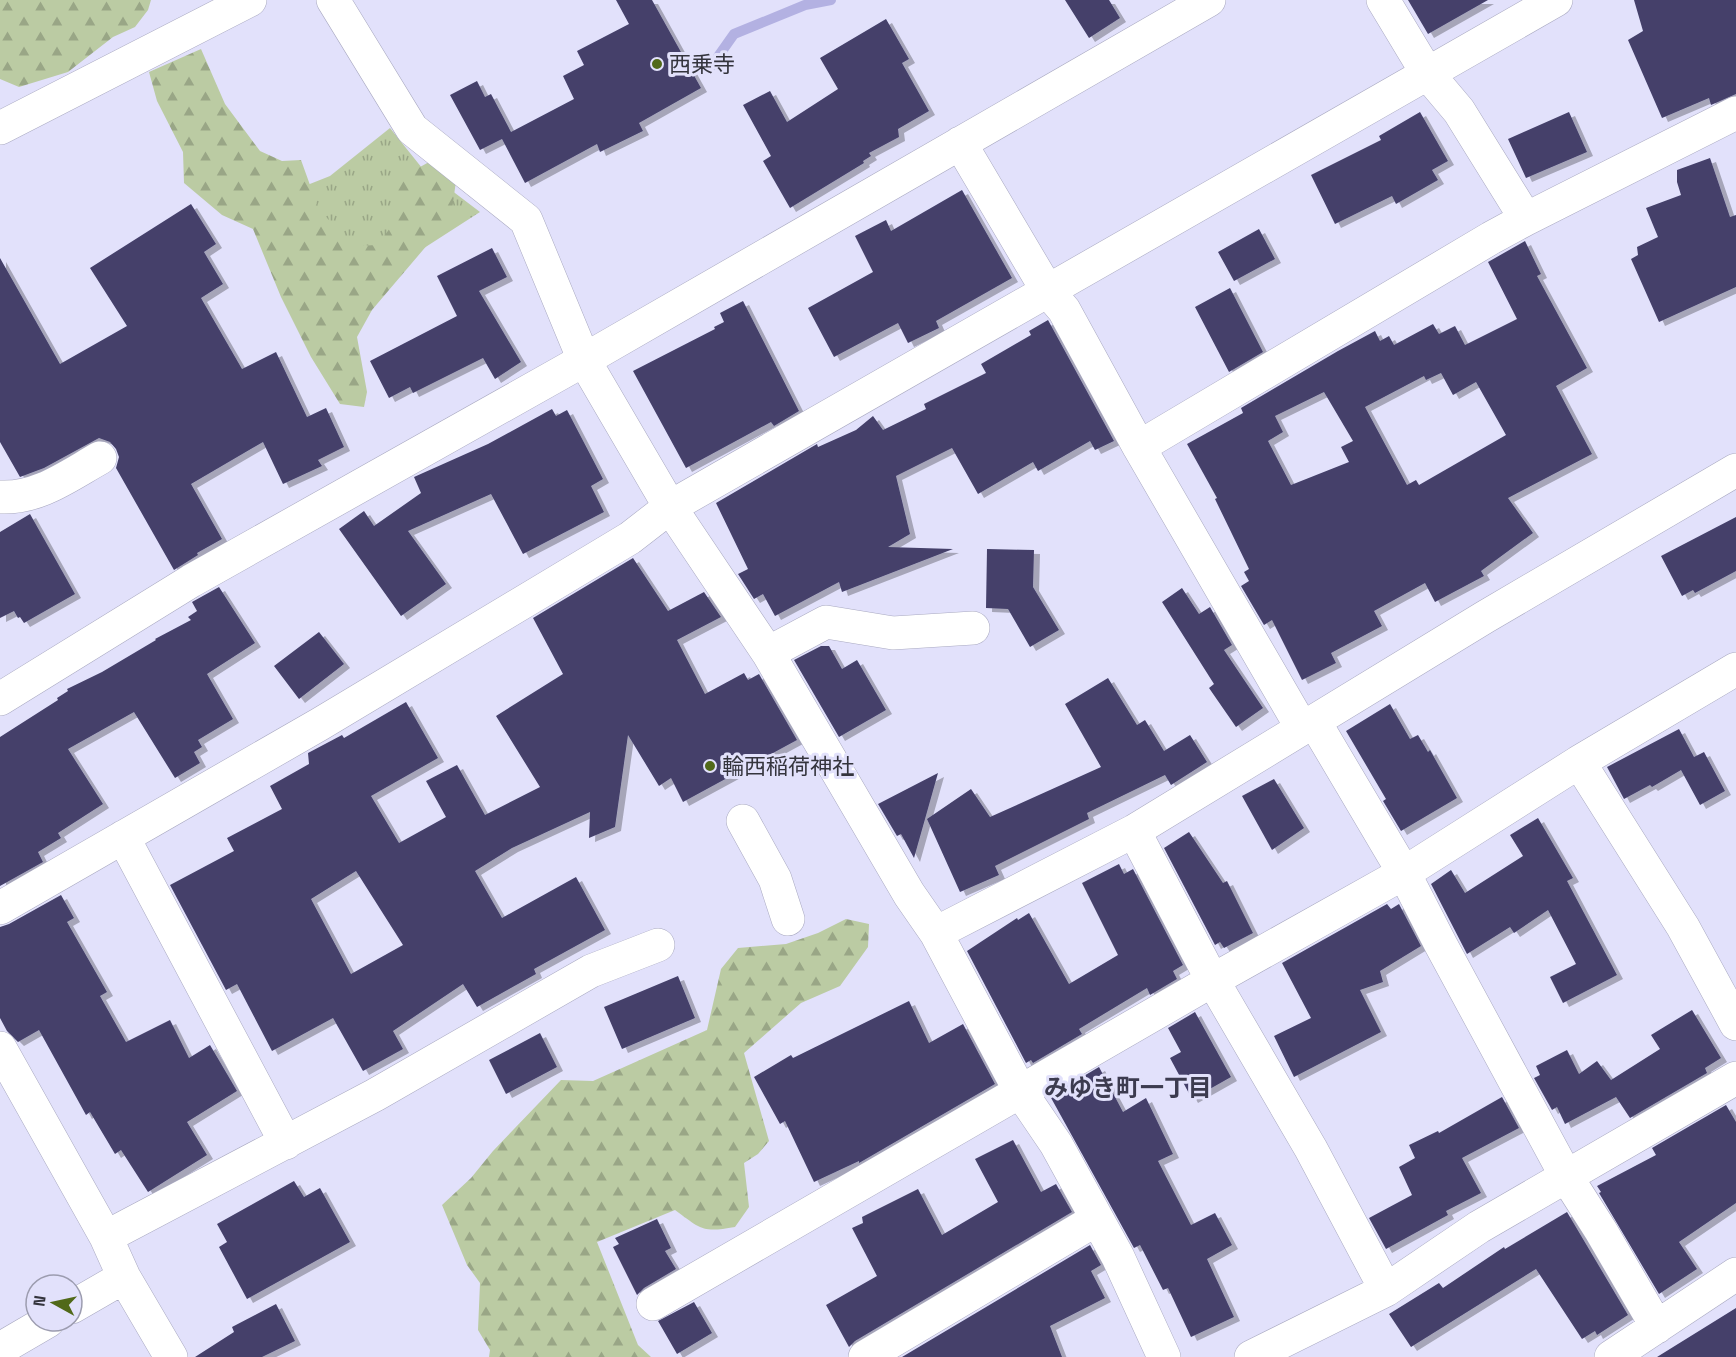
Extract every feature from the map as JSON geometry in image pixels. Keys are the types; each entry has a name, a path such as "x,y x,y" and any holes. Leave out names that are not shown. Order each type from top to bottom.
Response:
{"street":[{"path":"0,128 250,0"},
{"path":"333,0 412,129 526,220 584,360 670,507 768,653 909,894 936,933 1020,1091 1056,1144 1118,1257 1164,1357"},
{"path":"0,699 191,581 584,360 1209,0"},
{"path":"1383,0 1427,73 1459,111 1526,219"},
{"path":"0,908 320,724 620,544 670,507 1556,0"},
{"path":"1139,447 1481,244 1736,113"},
{"path":"960,143 1047,290 1064,310 1139,447 1308,724 1404,873 1566,1176 1601,1231 1656,1327"},
{"path":"0,497 15,498 40,491 100,458"},
{"path":"936,933 1134,831 1308,724 1736,470"},
{"path":"768,653 826,622 893,633 973,628"},
{"path":"653,1304 1213,980 1404,873 1579,762 1736,669"},
{"path":"1579,762 1683,927 1736,1024"},
{"path":"743,821 775,879 788,919"},
{"path":"1134,831 1213,980 1311,1149 1386,1290"},
{"path":"123,837 286,1143"},
{"path":"106,1238 286,1143 591,971 658,945"},
{"path":"0,1048 106,1238 124,1277 171,1357"},
{"path":"1251,1357 1386,1290 1479,1227 1736,1078"},
{"path":"865,1357 1097,1219"},
{"path":"1611,1357 1736,1274"},
{"path":"84,1300 124,1277"},
{"path":"0,1349 27,1333"}],"green space":[{"path":"0,0 151,0 148,10 135,27 113,37 68,72 19,87 0,79"},
{"path":"201,49 225,104 260,151 282,161 301,160 319,210 355,246 378,245 397,218 391,195 395,181 429,162 456,181 451,217 372,310 357,337 367,392 364,407 340,404 311,357 281,297 253,229 222,215 184,183 183,152 157,101 149,72"},
{"path":"390,128 422,168 480,212 348,297 277,197 330,176"},
{"path":"846,919 869,924 868,947 840,986 801,1003 744,1053 769,1141 758,1154 744,1163 749,1207 735,1227 715,1230 702,1228 675,1210 597,1242 638,1345 651,1357 489,1357 490,1350 478,1330 480,1283 467,1265 442,1205 471,1178 493,1151 561,1080 593,1081 707,1030 721,969 738,948 786,944 818,933"}],"building":[{"path":"616,0 652,0 701,88 639,123 643,131 600,152 597,144 525,183 502,139 480,150 450,95 477,81 485,97 491,94 511,132 574,99 563,76 584,65 577,51 629,24"},
{"path":"1065,0 1109,0 1120,18 1089,38"},
{"path":"1408,0 1488,0 1428,34"},
{"path":"1634,0 1736,0 1736,94 1711,105 1709,98 1662,118 1628,40 1643,31"},
{"path":"886,19 909,59 902,63 929,111 898,129 899,137 869,153 871,156 863,161 864,163 790,208 763,161 771,156 743,105 770,91 787,122 838,89 820,58"},
{"path":"1420,112 1448,161 1432,170 1438,180 1396,204 1392,196 1335,224 1311,175 1381,140 1379,136"},
{"path":"1569,112 1587,152 1526,178 1508,139"},
{"path":"1710,158 1730,217 1736,215 1736,287 1659,322 1631,259 1638,255 1637,247 1658,237 1646,208 1681,195 1677,182 1677,170"},
{"path":"962,190 1012,278 936,321 939,328 908,343 898,323 834,357 808,308 873,272 855,236 886,220 891,231"},
{"path":"191,204 216,244 204,252 223,284 201,298 242,369 276,352 307,417 326,408 344,447 318,460 322,466 283,484 263,442 191,484 222,539 197,553 198,555 174,570 116,468 119,457 110,442 99,438 44,468 20,477 0,442 0,258 60,364 127,326 90,268"},
{"path":"1259,229 1275,259 1234,281 1218,252"},
{"path":"1525,241 1541,274 1537,276 1587,368 1556,386 1592,454 1508,498 1533,533 1481,571 1484,576 1435,602 1425,583 1374,611 1382,626 1331,653 1336,663 1302,680 1272,620 1264,625 1241,586 1249,581 1244,572 1249,569 1215,499 1217,498 1187,444 1243,413 1241,408 1375,331 1380,341 1389,336 1394,345 1433,324 1439,334 1455,326 1465,345 1517,319 1488,262","holes":["1441,373 1453,395 1476,382 1506,435 1419,485 1416,480 1407,485 1365,407 1424,376 1426,380","1324,392 1353,441 1341,447 1349,462 1291,485 1268,441 1283,432 1275,416"]},
{"path":"492,248 507,277 479,291 521,362 495,379 483,358 413,393 410,387 389,398 370,361 457,316 437,276"},
{"path":"1230,288 1263,352 1229,372 1195,307"},
{"path":"743,301 799,411 774,426 771,422 686,468 633,371 715,329 714,327 724,322 720,313"},
{"path":"1048,320 1114,441 1095,450 1090,441 1038,471 1033,462 978,494 952,448 896,476 910,534 888,547 953,549 842,592 839,582 775,616 763,594 754,599 738,574 748,569 716,503 817,444 818,447 856,430 873,416 883,430 926,409 924,404 986,373 981,364 1031,335 1029,331"},
{"path":"552,409 556,416 567,410 603,479 591,486 604,512 523,554 491,494 408,531 446,584 401,616 339,529 364,511 374,526 421,493 414,477 488,444"},
{"path":"30,514 75,594 24,623 14,611 0,618 0,532"},
{"path":"1736,517 1736,571 1695,593 1693,590 1682,596 1661,556"},
{"path":"987,549 1034,550 1033,587 1059,630 1030,647 1008,609 986,608"},
{"path":"633,558 668,611 704,592 721,617 677,640 705,694 744,673 748,680 759,674 797,740 683,802 671,778 659,786 628,735 615,827 589,838 590,812 512,848 475,871 502,918 576,877 605,930 534,969 536,974 477,1007 463,984 393,1031 403,1049 363,1071 333,1018 272,1051 237,984 226,990 170,885 234,851 227,838 282,809 270,786 309,764 308,753 342,735 344,738 406,702 438,758 371,796 399,843 446,817 426,781 457,765 485,815 540,787 496,716 563,674 533,618","holes":["356,871 403,945 351,974 311,899"]},
{"path":"219,587 255,643 207,674 233,719 198,740 202,747 194,752 200,763 175,778 134,712 68,749 103,804 58,833 61,838 38,852 43,862 0,886 0,737 58,700 57,698 68,691 67,689 102,672 191,620 188,617 197,611 192,602"},
{"path":"1182,588 1199,614 1210,607 1232,645 1224,650 1263,708 1236,727 1209,688 1214,684 1162,602"},
{"path":"319,632 344,664 299,699 274,666"},
{"path":"821,646 829,646 842,669 857,660 886,710 839,737 794,660"},
{"path":"1108,678 1137,725 1145,720 1164,751 1190,735 1207,762 1171,785 1165,775 1087,813 1089,819 995,866 999,875 960,892 927,819 971,789 990,817 1101,767 1065,704"},
{"path":"1390,704 1410,739 1418,735 1428,752 1430,750 1457,798 1401,831 1383,801 1386,799 1346,731"},
{"path":"1679,729 1694,757 1704,752 1725,791 1700,805 1681,770 1652,787 1650,785 1624,799 1607,767"},
{"path":"938,773 914,858 901,834 897,836 878,804"},
{"path":"1274,779 1304,828 1272,850 1242,796"},
{"path":"1538,818 1573,878 1567,881 1617,975 1563,1003 1550,977 1576,964 1548,910 1514,933 1510,927 1467,954 1431,884 1451,870 1465,893 1523,856 1510,835"},
{"path":"1189,832 1223,883 1227,881 1253,933 1224,948 1220,942 1215,945 1164,848"},
{"path":"1119,864 1124,874 1133,869 1183,965 1173,971 1177,979 1150,995 1147,988 1079,1029 1082,1034 1033,1063 1031,1060 1026,1063 967,951 1017,918 1018,920 1029,913 1069,984 1118,955 1082,883"},
{"path":"61,895 74,918 67,922 107,992 100,996 126,1042 170,1020 189,1058 210,1045 237,1091 187,1122 207,1155 148,1192 121,1150 115,1154 90,1112 86,1115 39,1030 18,1042 7,1031 0,1018 0,927"},
{"path":"1387,904 1391,909 1399,904 1421,946 1380,971 1383,982 1360,990 1381,1032 1294,1077 1274,1036 1311,1018 1282,963"},
{"path":"678,976 695,1018 622,1049 604,1007"},
{"path":"909,1001 929,1043 963,1024 995,1084 859,1163 859,1161 814,1182 785,1121 780,1124 754,1077 791,1055 793,1058"},
{"path":"1692,1010 1721,1058 1705,1068 1707,1073 1630,1118 1616,1097 1565,1124 1557,1107 1552,1110 1534,1078 1540,1075 1536,1066 1567,1050 1579,1074 1597,1061 1611,1080 1660,1049 1651,1035"},
{"path":"1195,1012 1231,1077 1192,1099 1170,1058 1181,1052 1168,1028"},
{"path":"540,1033 557,1067 506,1094 489,1060"},
{"path":"1099,1067 1123,1112 1146,1098 1173,1154 1158,1161 1191,1225 1215,1213 1232,1245 1207,1259 1234,1317 1191,1337 1168,1288 1163,1290 1140,1245 1134,1248 1050,1096"},
{"path":"1502,1097 1519,1128 1462,1158 1481,1193 1446,1211 1448,1215 1386,1249 1369,1218 1412,1195 1399,1167 1415,1158 1409,1145 1438,1131 1439,1133"},
{"path":"1726,1105 1736,1122 1736,1203 1679,1242 1697,1269 1659,1294 1597,1186 1656,1155 1652,1148"},
{"path":"1013,1140 1041,1192 1056,1184 1072,1212 855,1341 849,1347 826,1305 877,1276 852,1228 863,1223 862,1217 918,1189 942,1235 998,1202 975,1159"},
{"path":"294,1181 304,1197 320,1188 350,1242 247,1299 219,1247 227,1242 217,1224"},
{"path":"1567,1212 1628,1315 1597,1335 1595,1331 1582,1339 1536,1269 1411,1347 1389,1314 1439,1283 1443,1288 1504,1247 1505,1249"},
{"path":"657,1219 671,1248 665,1251 676,1269 644,1288 637,1295 613,1247 619,1244 615,1238"},
{"path":"1090,1245 1101,1265 1091,1271 1105,1298 1050,1326 1062,1357 902,1357"},
{"path":"694,1302 712,1333 677,1354 658,1321"},
{"path":"276,1304 295,1341 262,1357 195,1357 234,1332 232,1327"},
{"path":"1736,1308 1736,1357 1657,1357"}],"waterway":[{"path":"710,68 734,34 805,5 831,0"}],"place":[{"name":"西乗寺","path":"657,64"},
{"name":"輪西稲荷神社","path":"710,766"}],"district":[{"name":"みゆき町一丁目","path":"1128,1087"}]}
